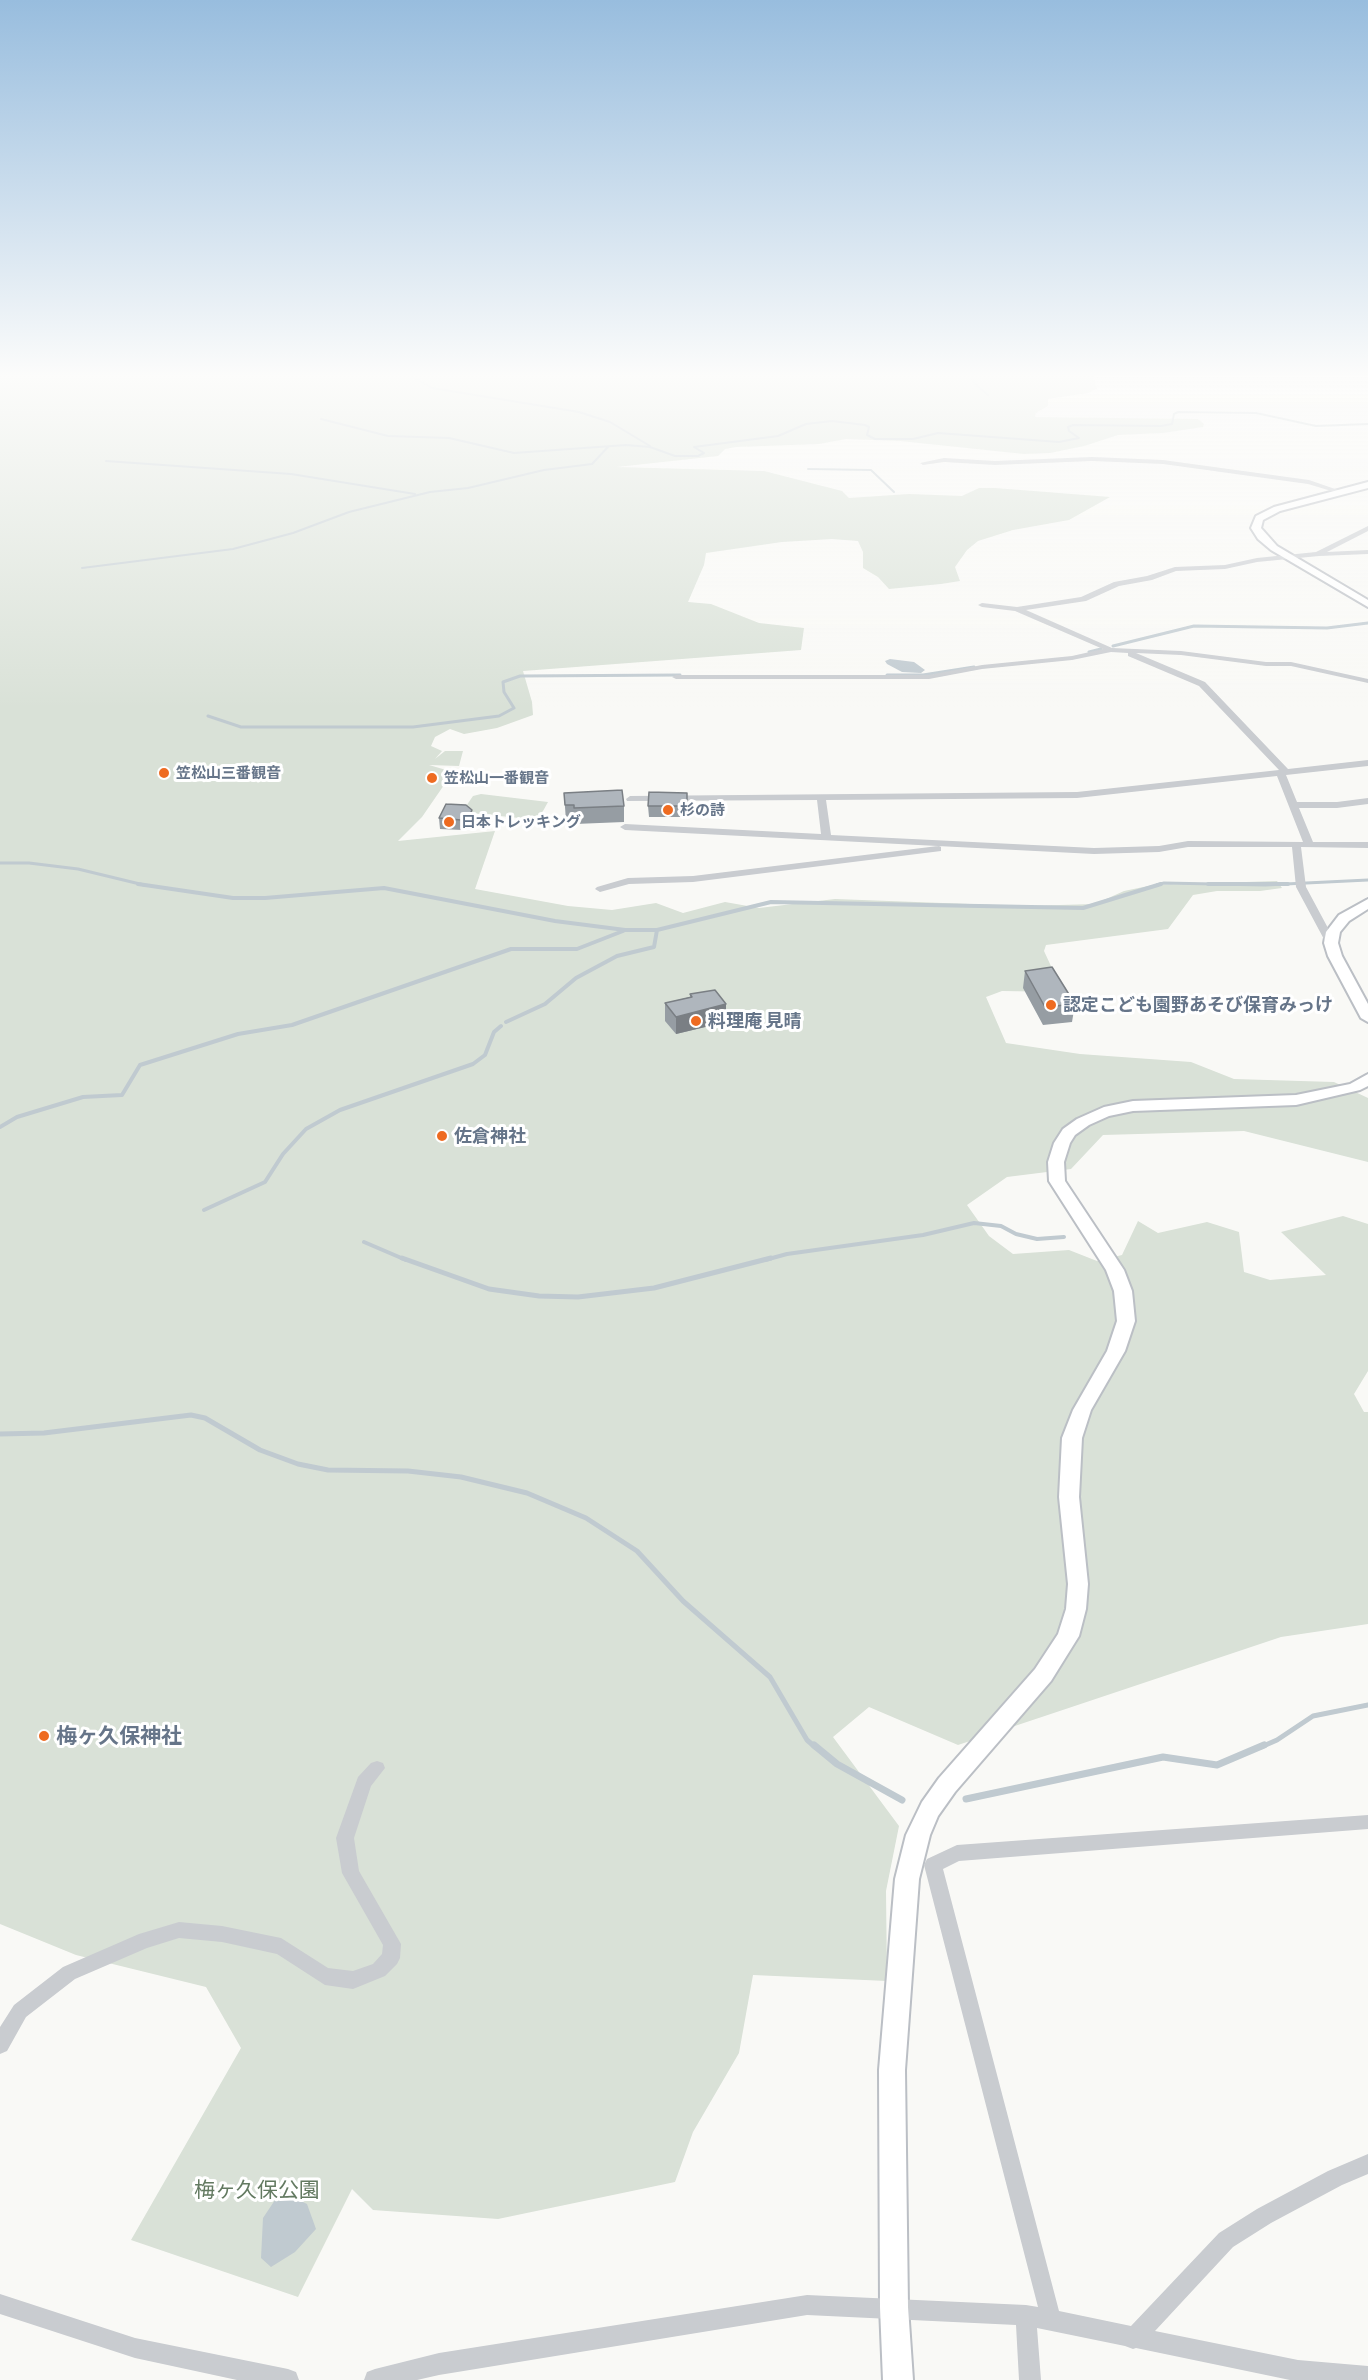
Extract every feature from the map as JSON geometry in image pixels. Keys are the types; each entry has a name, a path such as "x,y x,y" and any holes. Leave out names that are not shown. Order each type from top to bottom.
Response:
{"street":[{"path":"1325,487 1338,491"},
{"path":"1358,487 1277,509 1259,518 1256,528 1261,537 1291,558 1368,604"},
{"path":"1319,554 1368,528"},
{"path":"982,605 1017,609 1083,599 1117,584 1149,578 1176,569 1225,567 1257,560 1319,554 1368,552"},
{"path":"1017,609 1111,650 1131,654 1202,684 1283,773 1292,805 1309,844"},
{"path":"676,677 929,677 982,667 1072,658 1111,650 1181,653 1266,664 1291,664 1368,681"},
{"path":"630,799 1077,795 1368,763"},
{"path":"821,798 826,836"},
{"path":"1292,805 1337,805 1368,801"},
{"path":"625,827 1094,851 1159,849 1188,844 1368,845"},
{"path":"1296,844 1301,881 1335,957 1368,1017"},
{"path":"600,889 628,881 693,879 966,846"},
{"path":"1331,944 1333,932 1339,923 1368,903"},
{"path":"898,2380 894,2307 892,2070 907,1879 918,1835 930,1809 947,1785 1042,1675 1068,1636 1076,1609 1078,1584 1069,1497 1072,1438 1082,1410 1116,1351 1126,1321 1123,1291 1115,1270 1057,1181 1056,1162 1062,1143 1069,1132 1083,1122 1104,1112 1133,1106 1296,1100 1324,1095 1368,1080"},
{"path":"0,2045 20,2011 69,1973 145,1940 179,1930 222,1934 281,1946 325,1976 353,1980 379,1970 391,1958 392,1944 351,1873 345,1839 364,1782 377,1768"},
{"path":"1051,2319 933,1865 957,1853 1368,1821"},
{"path":"1133,2339 1226,2240 1324,2183 1368,2164"},
{"path":"0,2304 135,2348 288,2380"},
{"path":"375,2380 439,2364 807,2305 894,2307 1026,2315 1298,2372 1368,2377"},
{"path":"1026,2315 1030,2380"}],"green space":[{"name":"梅ヶ久保公園","path":"0,487 827,487 842,491 849,498 909,494 962,496 979,488 995,488 1110,497 1069,520 1013,530 978,541 967,550 955,567 960,581 941,584 889,589 878,577 863,568 863,552 858,541 832,539 782,542 706,553 704,565 688,602 711,604 759,623 804,628 801,650 523,671 532,702 533,715 497,728 464,734 450,729 435,737 431,746 442,751 435,759 445,751 463,751 459,766 429,765 453,772 422,817 398,841 495,831 475,889 568,906 612,910 656,903 683,913 725,902 759,908 835,899 1024,906 1095,904 1124,891 1153,885 1277,881 1282,888 1260,891 1217,891 1193,895 1168,929 1046,945 1044,951 1063,992 1002,991 986,997 1006,1043 1080,1054 1191,1062 1234,1079 1334,1082 1368,1098 1368,1162 1244,1131 1103,1135 1071,1169 1007,1177 967,1205 989,1236 1013,1254 1069,1250 1097,1261 1122,1255 1138,1221 1158,1233 1207,1222 1239,1232 1244,1272 1270,1280 1326,1275 1281,1232 1343,1216 1368,1224 1368,1371 1354,1394 1364,1412 1368,1412 1368,1624 1281,1637 958,1745 869,1707 833,1737 899,1826 886,1891 887,1981 753,1975 739,2053 693,2132 675,2182 498,2219 373,2210 352,2189 298,2297 131,2240 241,2048 206,1987 76,1955 0,1924"},
{"path":"481,794 548,802 538,820 462,812 473,796"}],"shaded area":[{"path":"890,659 914,662 925,670 921,673 902,672 887,664 885,661"},
{"path":"289,2195 307,2204 316,2229 295,2252 271,2267 261,2258 263,2218 275,2200"}],"building":[{"path":"622,790 624,806 574,808 574,805 565,805 564,793"},
{"path":"649,792 687,793 687,806 648,806"},
{"path":"446,804 466,805 472,810 469,816 461,820 439,818"},
{"path":"1052,967 1075,1004 1045,1007 1025,971"},
{"path":"715,990 726,1004 676,1017 665,1003 692,997 690,994"}],"waterway":[{"path":"372,487 415,494"},
{"path":"82,568 233,549 293,533 349,512 430,492 472,487"},
{"path":"889,487 894,492"},
{"path":"1113,646 1194,626 1327,628 1368,623"},
{"path":"1089,652 1101,649"},
{"path":"887,675 923,675 974,667"},
{"path":"208,716 241,727 413,727 499,716 514,708 504,692 503,682 520,676 680,675"},
{"path":"0,863 29,863 78,869 143,885"},
{"path":"1286,884 1368,880"},
{"path":"1157,885 1164,883 1214,884"},
{"path":"138,884 143,885"},
{"path":"657,930 771,902 1083,908 1161,884"},
{"path":"1208,884 1214,884"},
{"path":"1214,884 1286,884"},
{"path":"1214,884 1286,884"},
{"path":"143,885 233,898 265,898 384,888 555,921 625,930 657,930"},
{"path":"506,1022 545,1004 576,978 617,956 654,947 657,930"},
{"path":"0,1127 17,1117 83,1097 122,1095 140,1065 238,1034 292,1025 511,949 577,949 623,931"},
{"path":"204,1210 265,1182 283,1154 306,1129 340,1110 473,1064 485,1055 494,1032 501,1026"},
{"path":"765,1260 787,1254 923,1235 974,1223 1001,1226 1016,1234 1037,1239 1064,1237"},
{"path":"364,1242 406,1260"},
{"path":"402,1258 489,1289 539,1296 578,1297 654,1288 771,1258"},
{"path":"0,1434 44,1433 191,1415 205,1418 260,1450 298,1464 328,1470 408,1471 461,1477 527,1493 586,1518 637,1551 683,1601 770,1677 807,1740 815,1747"},
{"path":"1261,1747 1277,1740 1313,1716 1368,1705"},
{"path":"814,1745 837,1764 902,1800"},
{"path":"966,1799 1163,1757 1217,1765 1264,1745"}],"place":[{"name":"笠松山三番観音","path":"164,773"},
{"name":"笠松山一番観音","path":"432,778"},
{"name":"杉の詩","path":"668,810"},
{"name":"日本トレッキング","path":"449,822"},
{"name":"認定こども園野あそび保育みっけ","path":"1051,1005"},
{"name":"料理庵 見晴","path":"696,1021"},
{"name":"佐倉神社","path":"442,1136"},
{"name":"梅ヶ久保神社","path":"44,1736"}]}
